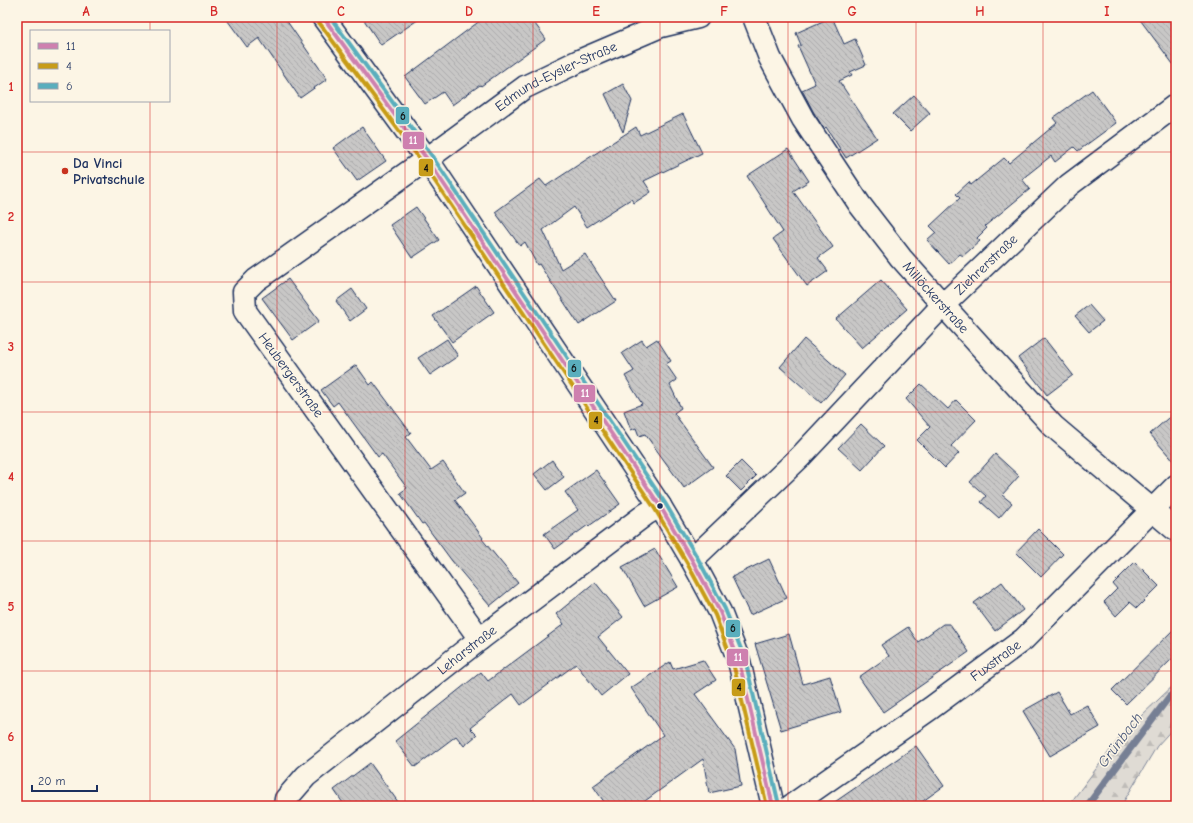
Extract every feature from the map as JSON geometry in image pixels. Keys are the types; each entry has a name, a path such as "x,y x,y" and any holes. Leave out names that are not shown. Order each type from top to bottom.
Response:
{"street":[{"path":"323,17 426,159 660,506 692,560 720,612 739,660 774,806"},
{"name":"Edmund-Eysler-Straße","path":"426,159 525,86 661,26 698,17"},
{"name":"Millöckerstraße","path":"754,17 770,58 803,119 860,205 900,258 1053,426 1176,530"},
{"name":"Ziehrerstraße","path":"692,560 800,458 943,305 1069,185 1176,104"},
{"name":"Heubergerstraße","path":"426,159 256,280 244,292 245,311 480,639"},
{"name":"Fuxstraße","path":"791,806 931,708 1024,639 1176,486"},
{"name":"Leharstraße","path":"285,806 286,799 306,776 480,639 646,514 660,506"}],"green space":[{"path":"1176,683 1176,725 1157,746 1121,806 1068,806 1124,732"}],"building":[{"path":"225,17 284,17 327,79 300,98 259,38 247,47"},
{"path":"362,17 422,17 381,45"},
{"path":"485,17 530,17 546,39 452,105 443,92 425,104 405,77"},
{"path":"832,17 844,44 855,39 866,65 850,72 852,75 839,81 877,138 846,158 826,127 824,129 802,90 815,84 798,46 801,45 796,33"},
{"path":"1138,17 1176,17 1176,68"},
{"path":"623,84 632,101 623,132 605,94"},
{"path":"1092,90 1116,123 1078,151 1074,147 1055,162 1051,156 1022,179 1030,189 985,226 987,228 977,238 980,241 963,256 960,254 949,264 927,240 936,232 930,226 960,198 956,194 969,182 971,185 1004,158 1009,163 1057,123 1053,118"},
{"path":"914,95 930,113 910,131 893,114"},
{"path":"683,114 702,153 644,181 651,192 634,203 631,199 587,227 574,207 543,230 561,269 585,254 616,301 579,325 539,264 537,265 525,242 520,246 495,212 540,179 546,186 636,127 640,135"},
{"path":"362,127 386,161 357,181 333,148"},
{"path":"788,149 809,181 793,191 833,247 818,258 828,271 807,286 773,239 783,232 747,176"},
{"path":"416,207 439,240 412,258 390,225"},
{"path":"288,279 319,321 293,340 262,298"},
{"path":"881,280 907,309 862,348 836,319"},
{"path":"476,286 494,312 452,342 433,316"},
{"path":"352,289 366,309 350,321 336,301"},
{"path":"1089,305 1103,321 1089,332 1075,316"},
{"path":"1044,338 1073,375 1047,395 1018,358"},
{"path":"447,339 458,356 430,375 418,358"},
{"path":"657,339 671,361 666,364 677,380 670,385 681,408 674,413 713,467 684,488 645,434 639,436 636,428 631,430 624,411 642,404 625,376 634,371 622,353 642,340 646,346"},
{"path":"804,339 845,375 821,403 780,367"},
{"path":"356,365 370,385 373,382 411,433 406,437 431,470 443,462 465,493 455,500 483,538 482,539 518,583 490,606 452,561 424,523 422,524 400,493 407,488 382,454 378,457 338,402 333,406 321,390"},
{"path":"921,384 948,409 956,400 976,420 951,446 959,453 945,468 917,440 930,427 906,399"},
{"path":"1176,411 1176,464 1150,434"},
{"path":"861,424 884,446 862,470 838,448"},
{"path":"995,454 1019,476 1002,495 1012,503 999,518 981,502 986,496 970,482"},
{"path":"552,460 564,477 547,490 534,474"},
{"path":"741,461 756,476 741,491 726,476"},
{"path":"596,470 620,504 555,549 544,534 578,510 565,492"},
{"path":"1038,529 1063,554 1041,577 1016,552"},
{"path":"655,549 678,587 644,606 622,567"},
{"path":"769,559 787,598 750,615 732,577"},
{"path":"1135,562 1159,586 1137,608 1130,602 1116,616 1104,602 1117,589 1113,584"},
{"path":"595,582 623,617 598,637 628,674 601,696 576,664 521,705 513,694 470,728 477,735 464,746 456,736 415,767 395,741 481,672 488,681 564,624 556,614"},
{"path":"1002,582 1023,610 995,631 974,603"},
{"path":"943,624 950,624 969,652 883,712 859,677 889,656 881,645 908,627 918,642"},
{"path":"1176,627 1176,655 1126,704 1112,690"},
{"path":"789,634 803,684 830,676 841,712 781,730 755,644"},
{"path":"703,660 716,680 695,694 735,749 741,786 709,793 703,759 638,806 607,806 593,786 663,735 631,688 670,662 673,669"},
{"path":"1057,692 1070,714 1087,705 1100,727 1050,756 1023,711"},
{"path":"916,746 944,786 916,806 829,806"},
{"path":"370,763 401,806 345,806 334,790"}],"waterway":[{"name":"Grünbach","path":"1087,806 1169,697 1176,692"}],"transit line":[{"name":"11","path":"323,17 427,159 660,506 692,560 720,612 739,661 773,806"},
{"name":"6","path":"330,17 432,156 665,503 697,557 725,609 745,659 779,805"},
{"name":"4","path":"318,21 422,162 655,509 687,563 715,615 733,663 767,806"}],"place":[{"name":"Da Vinci Privatschule","path":"65,171"}]}
